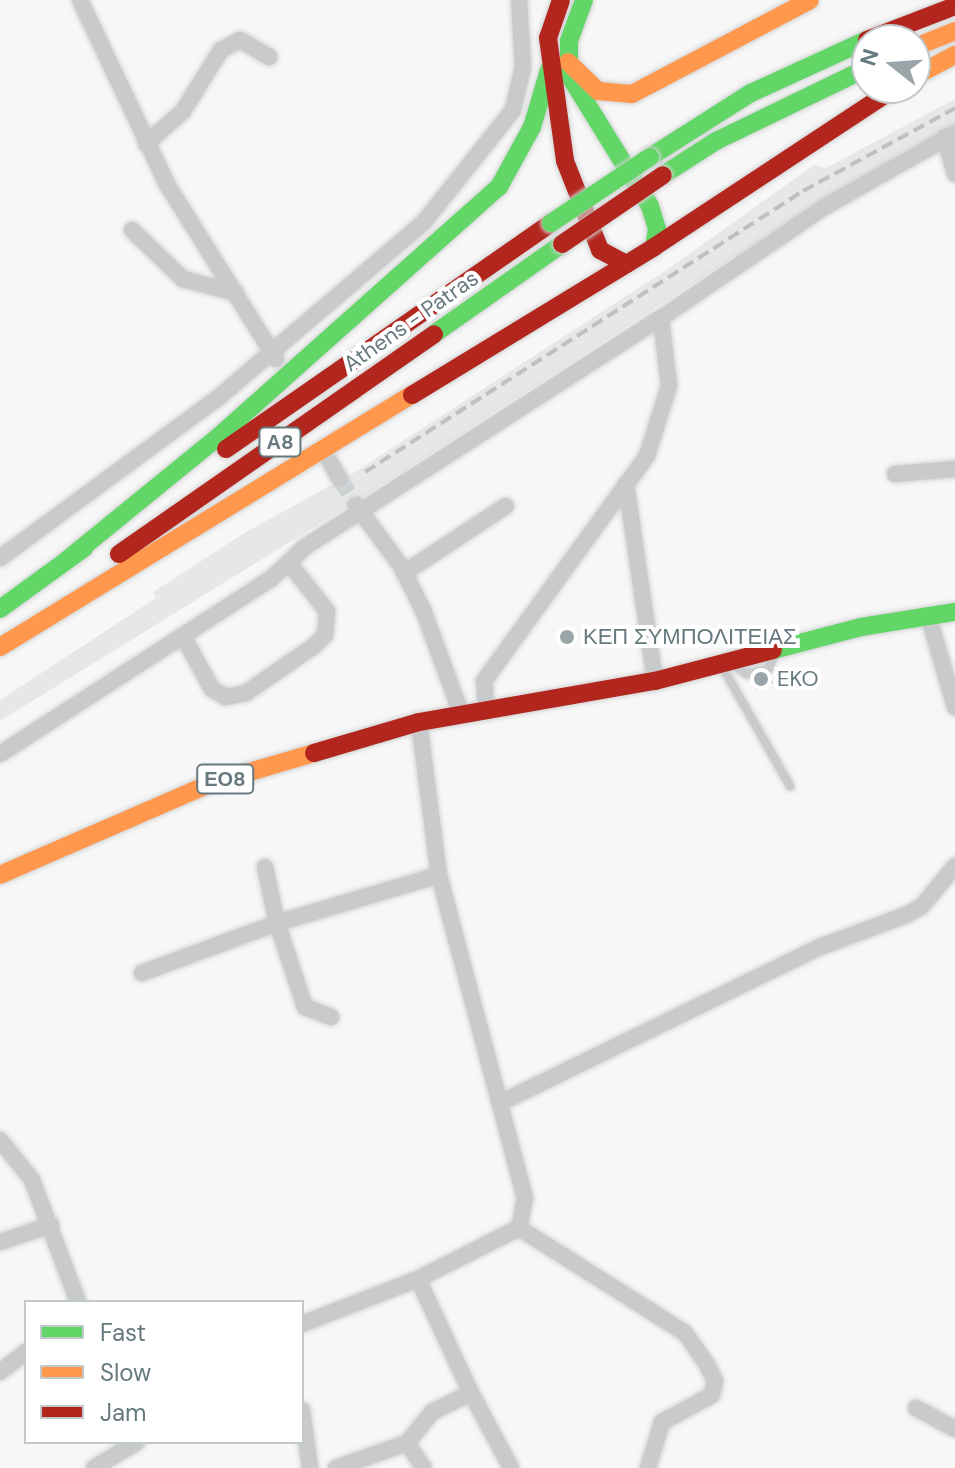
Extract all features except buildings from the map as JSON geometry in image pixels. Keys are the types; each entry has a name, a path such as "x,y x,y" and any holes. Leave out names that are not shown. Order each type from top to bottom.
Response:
{"main road":[{"path":"561,0 548,38 549,70 572,185 600,250 626,264"},
{"path":"584,0 573,22 568,62 572,84 624,159 656,218 654,247"},
{"path":"568,62 598,91 632,94 810,0"},
{"name":"Athens - Patras","path":"908,24 955,6"},
{"path":"931,41 955,31"},
{"name":"Athens - Patras","path":"0,609 650,157 751,93 851,47"},
{"path":"931,68 955,55"},
{"path":"68,559 218,437 499,187 532,127 549,70"},
{"name":"Athens - Patras","path":"0,645 663,175 716,141 851,76"},
{"path":"0,645 654,247 871,104"},
{"name":"ΕΟ8","path":"0,875 212,783 419,722 486,707 655,681 728,666 861,627 955,612"}],"street":[{"path":"80,0 146,144 283,372"},
{"path":"0,558 273,353 424,222 498,134 521,89 519,0"},
{"path":"146,144 183,111 221,50 240,40 269,57"},
{"path":"0,754 183,636 289,563 358,507 661,318 826,206 950,135 955,174"},
{"path":"132,230 183,279 236,293"},
{"path":"486,707 484,681 647,456 669,386 661,318"},
{"path":"330,462 340,479"},
{"path":"895,474 955,469"},
{"path":"626,484 655,681"},
{"path":"404,573 506,506"},
{"path":"358,507 404,573 461,713"},
{"path":"183,636 212,689 226,697 246,693 325,635 327,611 289,563"},
{"path":"928,615 955,707"},
{"path":"419,722 439,875 525,1198 519,1228"},
{"path":"500,1103 820,947 906,915 922,906 955,866"},
{"path":"265,867 277,923 305,1007 331,1017"},
{"path":"142,973 277,923 439,875"},
{"path":"0,1140 32,1180 51,1225 75,1300"},
{"path":"0,1242 51,1225"},
{"path":"304,1323 418,1279 519,1228"},
{"path":"519,1228 685,1333 707,1365 715,1381 712,1395 662,1422 648,1468"},
{"path":"418,1279 471,1393 511,1468"},
{"path":"0,1372 24,1354"},
{"path":"336,1468 407,1443 432,1412 471,1393"},
{"path":"916,1408 955,1429"},
{"path":"304,1424 310,1468"},
{"path":"407,1443 424,1468"},
{"path":"94,1468 134,1444"}],"lane":[{"path":"728,666 790,786"}],"shaded area":[{"path":"955,99 955,126 785,224 363,497 0,721 0,700 156,598 153,592 246,532 355,472 668,269 814,165 826,168"}],"tunnel":[{"path":"340,479 355,503"}],"railway":[{"path":"365,472 803,191 955,108"}],"traffic: fast":[{"path":"584,0 569,41 569,75 650,206 657,229 654,247"},
{"path":"650,157 751,93 851,47"},
{"path":"68,559 218,437 499,187 532,127 549,70"},
{"path":"663,175 716,141 851,76"},
{"path":"551,223 650,157"},
{"path":"434,334 562,244"},
{"path":"0,609 84,548"},
{"path":"773,650 861,627 955,612"}],"traffic: slow":[{"path":"568,62 598,91 632,94 810,0"},
{"path":"931,41 955,31"},
{"path":"931,68 955,55"},
{"path":"0,647 412,395"},
{"path":"0,875 212,783 314,753"}],"traffic: jam":[{"path":"561,0 548,38 565,161 600,250 626,264"},
{"path":"908,24 955,6"},
{"path":"412,395 654,247 871,104"},
{"path":"562,244 663,175"},
{"path":"226,449 551,223"},
{"path":"119,554 434,334"},
{"path":"314,753 419,722 655,681 773,650"}],"place":[{"name":"ΚΕΠ ΣΥΜΠΟΛΙΤΕΙΑΣ","path":"567,637"},
{"name":"EKO","path":"761,679"}]}
